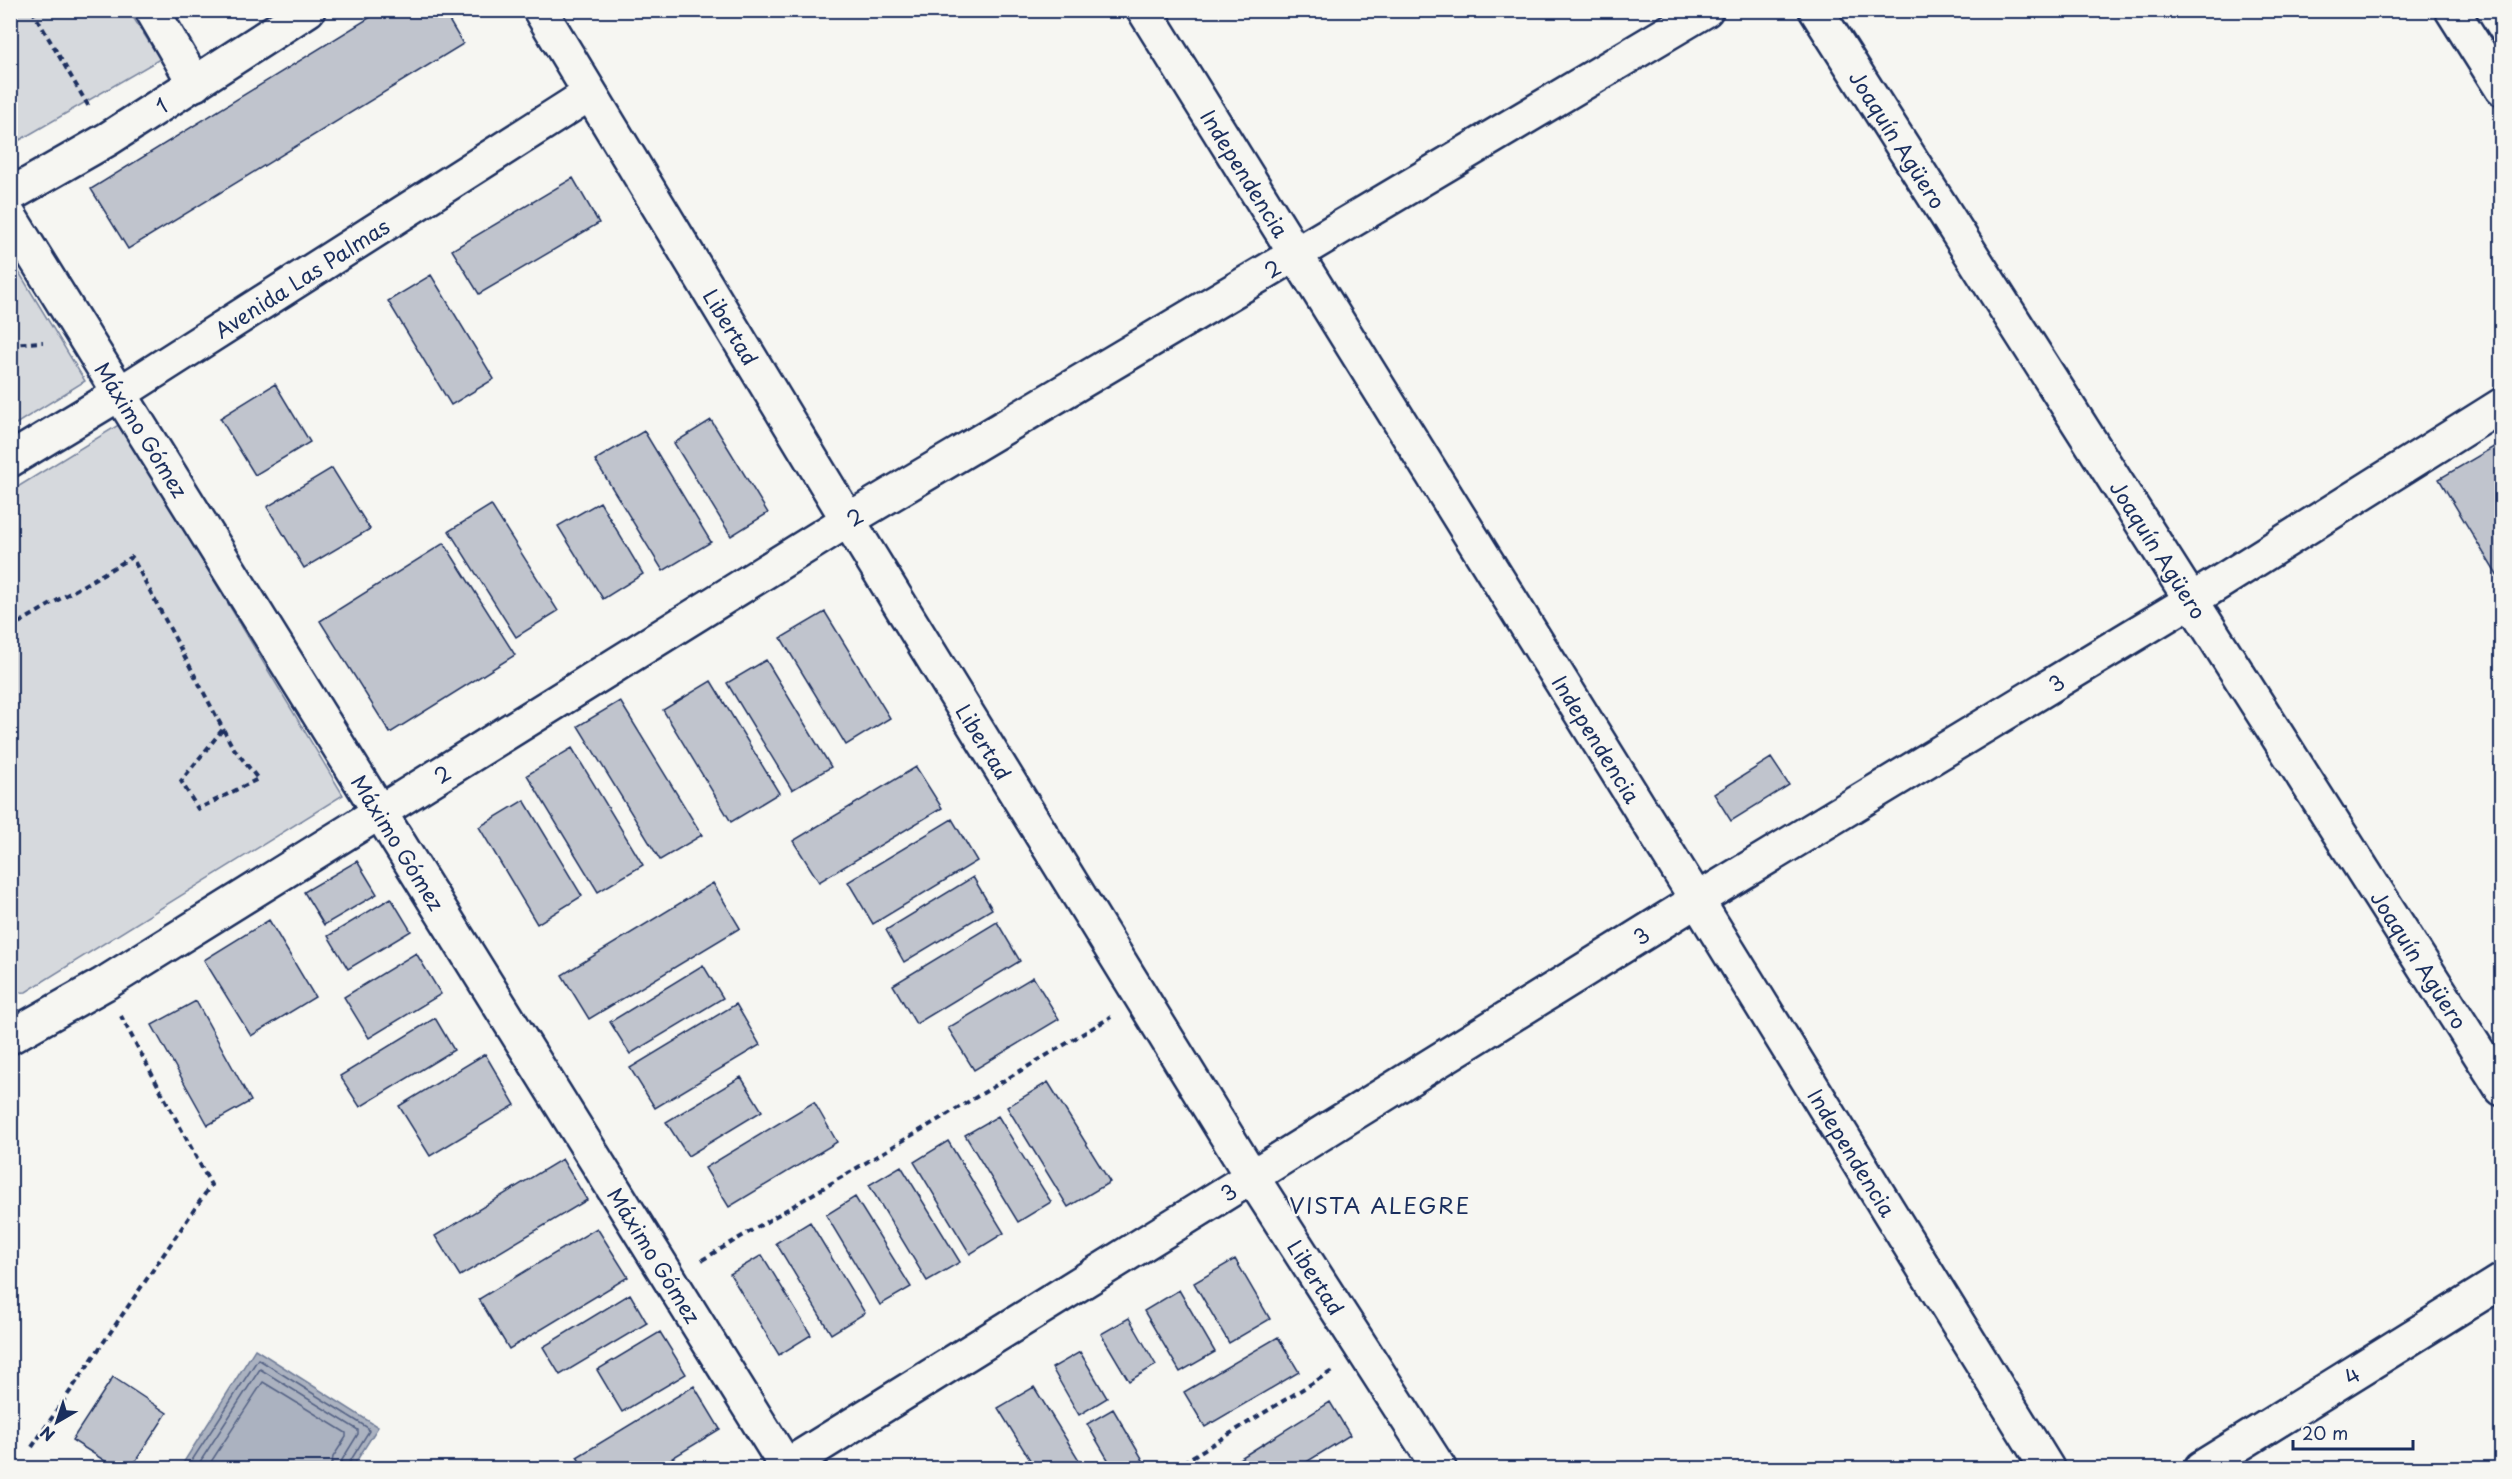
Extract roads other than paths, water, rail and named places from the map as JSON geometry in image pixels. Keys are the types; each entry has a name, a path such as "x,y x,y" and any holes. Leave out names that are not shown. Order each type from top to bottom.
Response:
{"street":[{"path":"152,10 195,84"},
{"name":"1","path":"10,195 108,139 308,10"},
{"name":"Libertad","path":"540,10 848,520 1252,1177 1439,1468"},
{"name":"Independencia","path":"1144,10 2047,1468"},
{"name":"2","path":"10,1037 104,984 848,520 1706,10"},
{"name":"Joaquín Agüero","path":"1816,10 2502,1089"},
{"path":"2452,10 2502,89"},
{"name":"Avenida Las Palmas","path":"10,460 120,394 589,94"},
{"name":"Máximo Gómez","path":"10,218 785,1468"},
{"name":"3","path":"785,1468 1697,900 2190,601 2502,405"},
{"name":"4","path":"2201,1468 2502,1281"}],"water":[{"path":"255,1349 378,1427 352,1468 180,1468"}],"district":[{"name":"VISTA ALEGRE","path":"1380,1204"}]}
